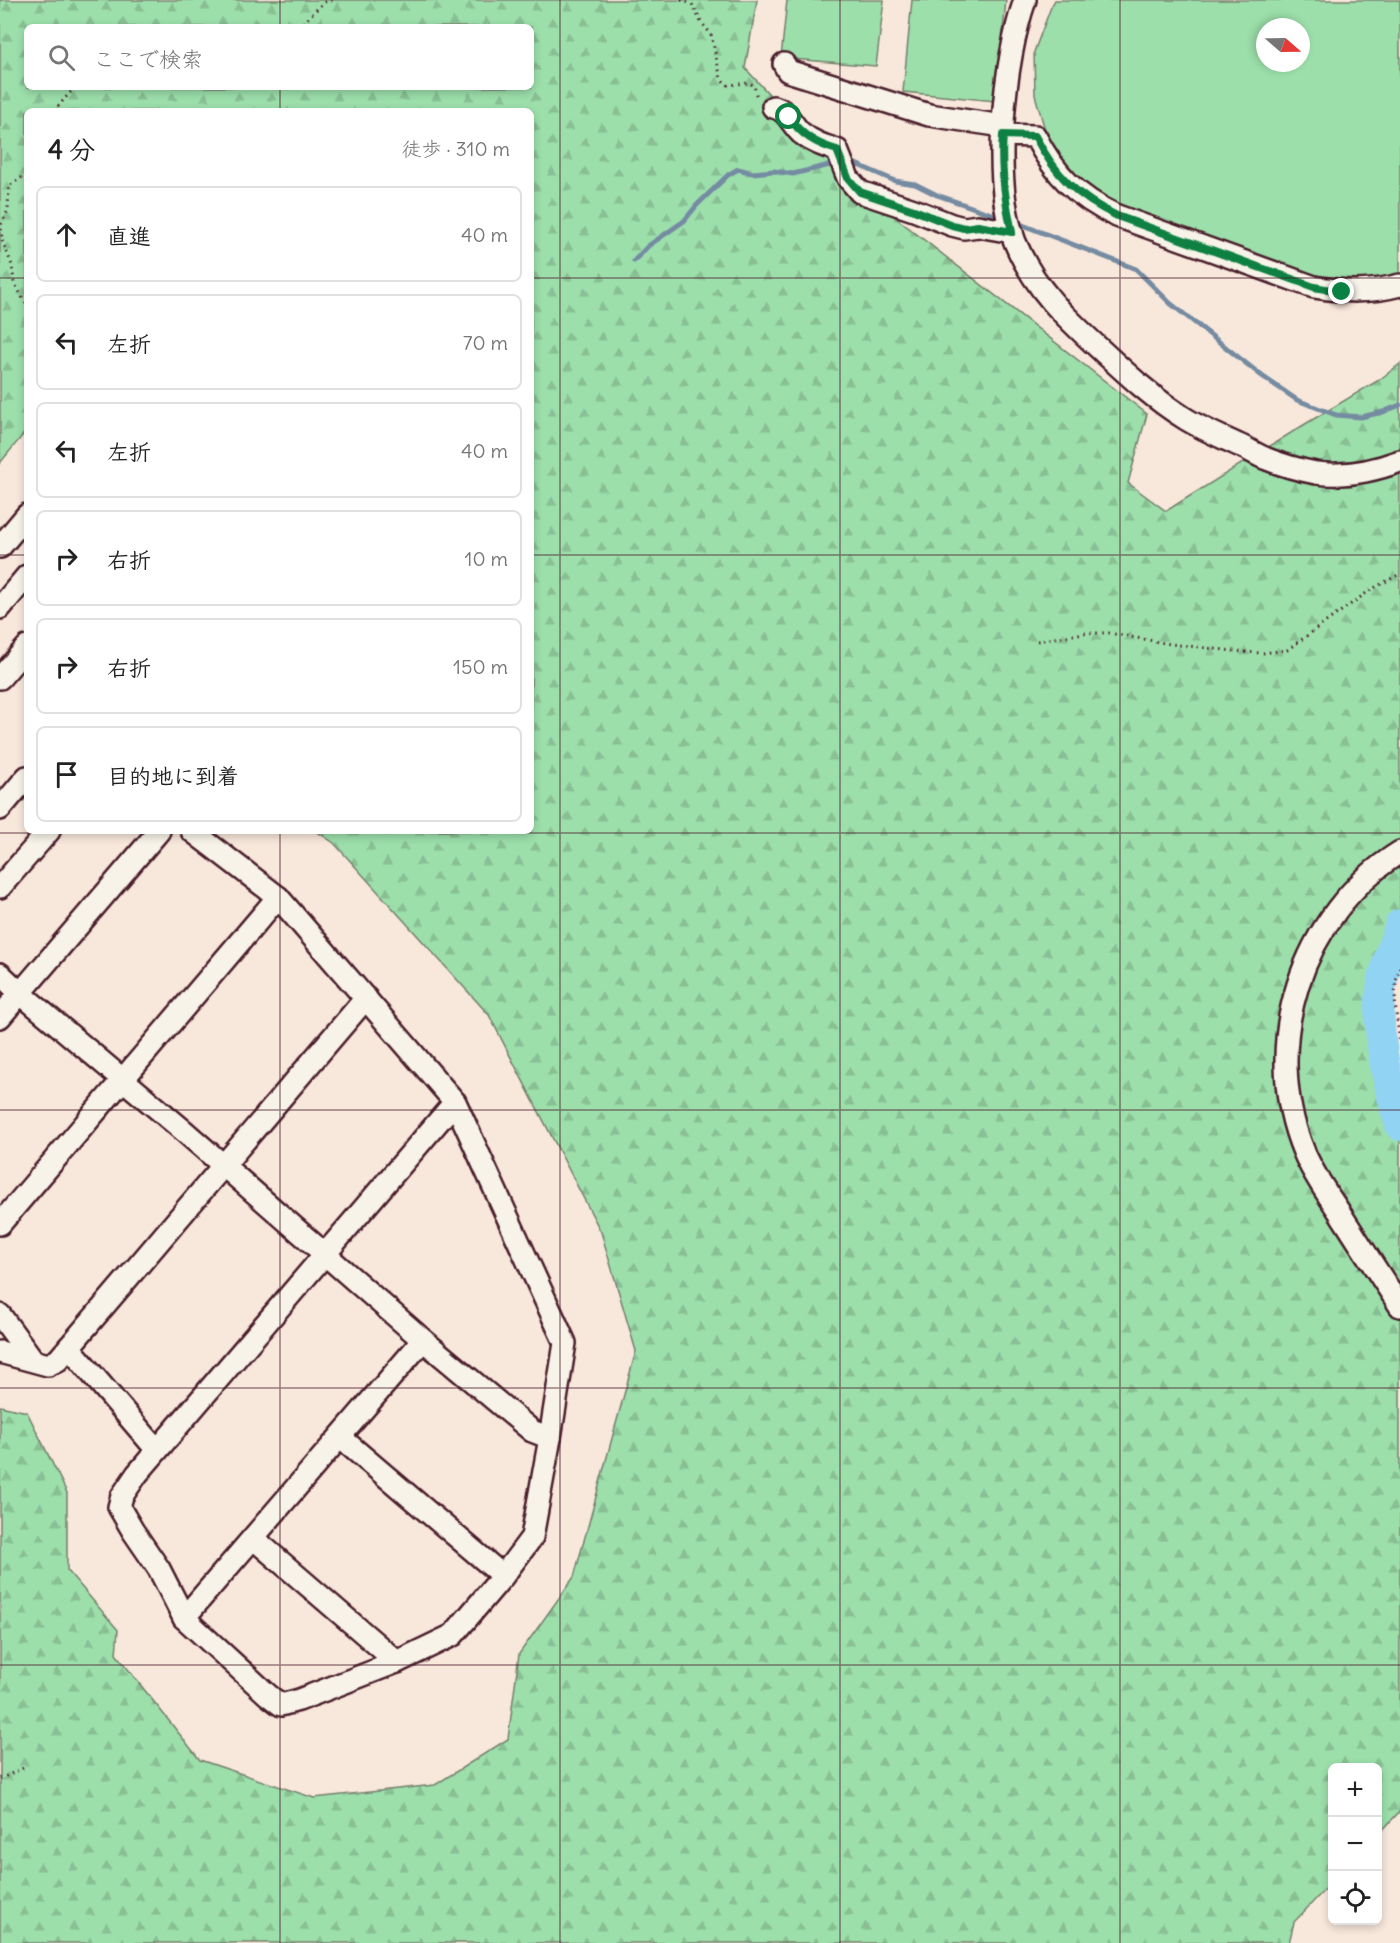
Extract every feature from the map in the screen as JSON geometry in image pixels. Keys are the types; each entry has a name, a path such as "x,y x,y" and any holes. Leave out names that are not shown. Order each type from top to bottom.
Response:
{"street":[{"path":"1025,0 1017,22 1006,90 1001,151 1012,232 1033,279 1063,315 1144,389 1185,418 1268,460 1316,473 1351,474 1400,461"},
{"path":"784,64 788,71 929,115 1035,136 1055,171 1074,190 1099,207 1117,216 1314,287 1342,292 1370,292 1400,285"},
{"path":"773,107 781,109 800,132 816,143 837,150 848,178 860,192 952,225 964,228 978,226 1012,232"},
{"path":"0,547 24,519"},
{"path":"0,608 24,580"},
{"path":"0,678 24,650"},
{"path":"0,809 24,781"},
{"path":"0,887 45,834"},
{"path":"0,1017 156,834"},
{"path":"196,834 278,897 455,1102 565,1344 532,1537 502,1576 453,1635 397,1662 281,1705 184,1618 159,1569 119,1507 122,1496 127,1485 455,1102"},
{"path":"1400,852 1362,881 1334,913 1318,936 1299,979 1289,1018 1285,1058 1287,1091 1304,1152 1326,1191 1400,1306"},
{"path":"0,1224 278,897"},
{"path":"0,974 423,1340 532,1431 550,1438"},
{"path":"0,1352 48,1365 58,1360 366,998"},
{"path":"0,1315 33,1360"},
{"path":"184,1618 423,1340"},
{"path":"69,1347 157,1450"},
{"path":"341,1438 502,1576"},
{"path":"253,1538 397,1662"}],"path":[{"path":"301,24 324,2 336,0"},
{"path":"681,0 692,4 701,22 711,34 721,78 728,85 748,83 754,85 758,105 764,108 773,107"},
{"path":"57,108 72,90"},
{"path":"24,176 9,186 8,210 1,225 2,240 12,265 14,282 24,300"},
{"path":"1037,641 1084,633 1109,633 1170,644 1243,652 1263,653 1287,650 1372,589 1400,574"},
{"path":"1400,967 1396,976 1396,1007 1400,1042"},
{"path":"0,1779 23,1768"}],"green space":[{"path":"0,0 757,0 745,68 850,182 1147,414 1128,483 1166,511 1379,380 1400,364 1400,933 1388,945 1373,984 1381,1088 1400,1118 1400,1811 1382,1831 1382,1763 1328,1763 1328,1886 1294,1922 1289,1943 0,1943 0,1406 27,1412 67,1493 67,1570 118,1630 116,1654 200,1760 314,1798 435,1785 508,1739 519,1654 574,1577 636,1351 601,1232 489,1015 334,843 320,834 534,834 534,108 24,108 24,434 0,463"},
{"path":"787,0 884,0 876,66 781,58"},
{"path":"912,0 1006,0 996,101 903,92"},
{"path":"1055,0 1400,0 1400,279 1328,284 1131,217 1075,182 1049,144 1035,95 1034,52"}],"waterway":[{"path":"847,161 895,181 915,184 937,195 1003,218"},
{"path":"634,261 648,246 684,221 728,175 738,169 753,173 774,171 793,174 838,163"},
{"path":"1015,222 1136,269 1170,303 1262,376 1297,400 1336,415 1361,417 1400,405"},
{"path":"1400,924 1388,961 1380,999 1380,1030 1385,1063 1400,1126"}],"route":[{"path":"789,117 800,132 816,143 837,150 848,178 860,192 952,225 964,228 978,226 1012,232 1001,151 1003,135 1035,136 1055,171 1074,190 1099,207 1117,216 1314,287 1342,292"}]}
